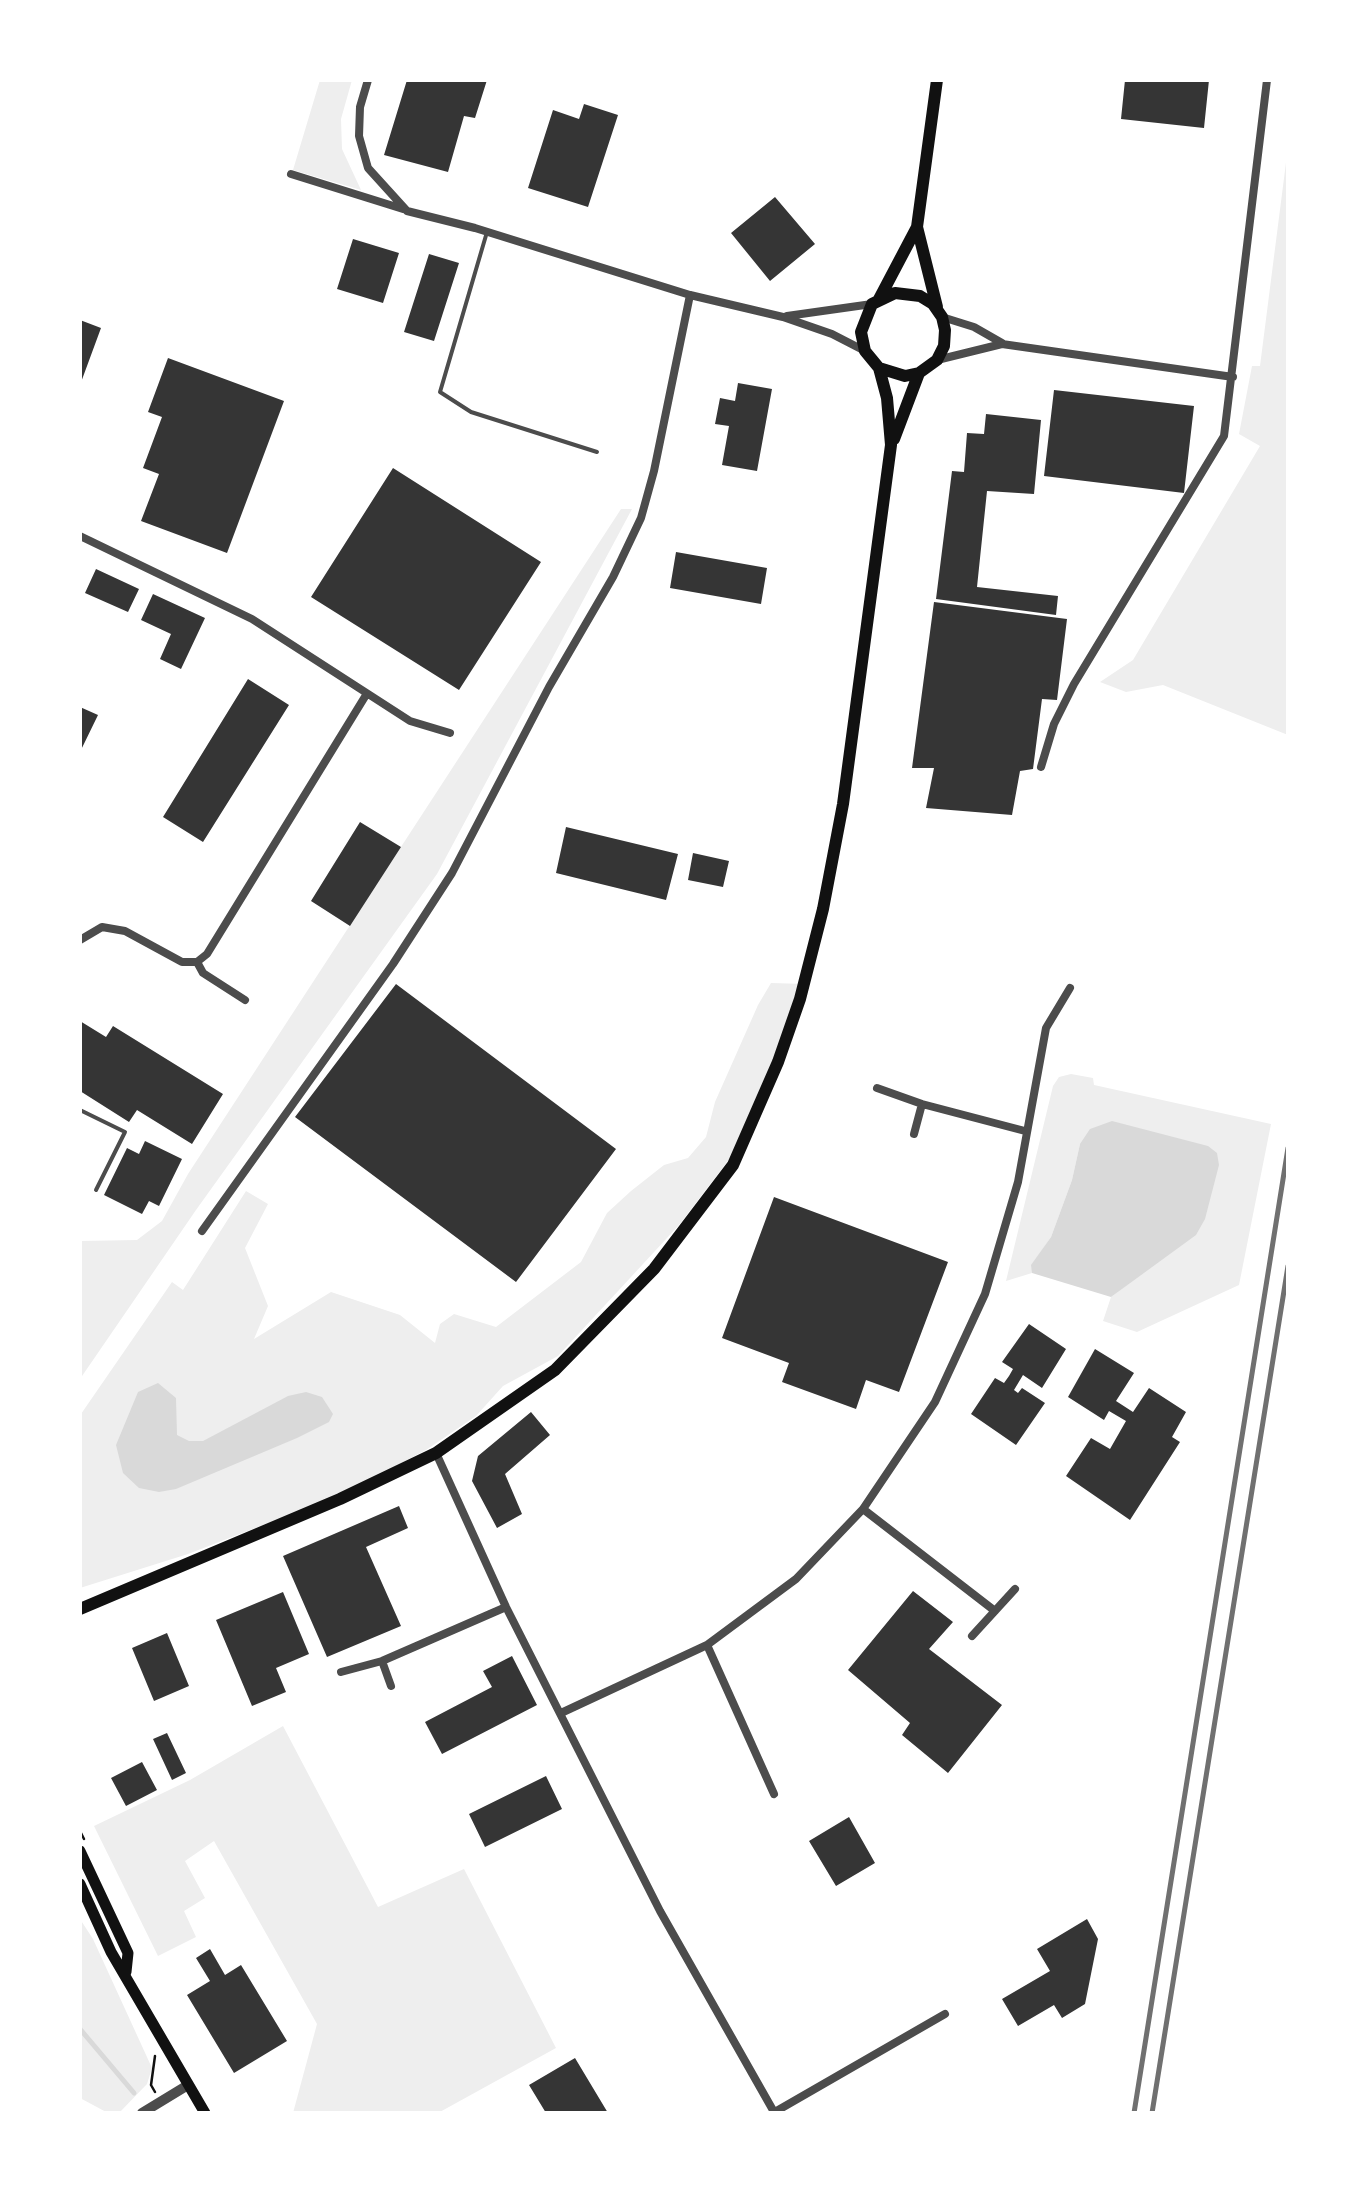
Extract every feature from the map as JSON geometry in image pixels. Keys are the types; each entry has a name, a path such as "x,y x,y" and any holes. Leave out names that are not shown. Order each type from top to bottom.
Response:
{"highway":[{"path":"879,368 906,376 920,373 937,360 944,346 946,330 918,227 937,80"},
{"path":"84,1604 340,1500 436,1453 554,1370 654,1269 733,1164 789,1031 823,909 843,804 891,446 888,404 879,368 865,351 861,332 918,227"},
{"path":"875,302 895,293 910,292 940,313"},
{"path":"891,446 920,373"}],"main road":[{"path":"80,1851 128,1953 126,1972"},
{"path":"80,1884 112,1952 205,2113"},
{"path":"80,1895 94,1913"}],"street":[{"path":"368,80 360,107 360,136 368,168 408,210"},
{"path":"1042,768 1054,724 1074,684 1224,436 1267,80"},
{"path":"291,174 690,294 783,317 832,334 865,351"},
{"path":"202,1231 393,964 452,873 548,687 614,577 641,518 654,471 690,294"},
{"path":"783,317 875,302"},
{"path":"940,313 1002,344"},
{"path":"937,360 1002,344 1233,376"},
{"path":"80,536 243,614 410,722 450,733"},
{"path":"80,940 102,927 125,931 182,962 197,962 207,954 366,695"},
{"path":"197,962 203,973 245,1000"},
{"path":"561,1713 708,1645 796,1579 863,1510 935,1402 984,1294 1018,1182 1046,1028 1070,988"},
{"path":"877,1088 1026,1131"},
{"path":"914,1134 922,1104"},
{"path":"436,1453 506,1606 660,1911 773,2113 945,2014"},
{"path":"863,1510 995,1610"},
{"path":"972,1636 1015,1589"},
{"path":"341,1672 382,1661 506,1606"},
{"path":"708,1645 774,1794"},
{"path":"382,1661 392,1686"},
{"path":"142,2113 188,2085"}],"lane":[{"path":"487,232 440,392 472,412 597,452"},
{"path":"80,1110 125,1132 96,1190"}],"path":[{"path":"155,2054 151,2085 160,2102"}],"shaded area":[{"path":"320,80 352,80 341,119 342,149 361,190 293,170"},
{"path":"1288,147 1288,735 1163,685 1126,692 1100,682 1133,660 1260,446 1239,434 1252,366 1260,366"},
{"path":"621,509 632,509 437,874 80,1379 80,1241 137,1240 162,1221 188,1174"},
{"path":"771,983 805,984 730,1158 679,1225 558,1356 503,1386 476,1416 426,1450 338,1496 188,1554 80,1588 81,1414 172,1282 183,1290 246,1191 268,1204 245,1248 268,1306 254,1339 331,1292 400,1315 435,1343 440,1324 454,1314 496,1327 581,1262 607,1213 631,1191 664,1165 688,1158 706,1137 715,1102"},
{"path":"1071,1074 1093,1078 1094,1085 1271,1124 1239,1285 1137,1332 1103,1321 1111,1297 1152,1265 1080,1144 1072,1180 1051,1237 1032,1265 1032,1273 1006,1281 1053,1086 1059,1077"},
{"path":"1112,1121 1208,1146 1217,1153 1219,1165 1205,1219 1196,1235 1111,1297 1032,1273 1031,1265 1051,1237 1072,1180 1080,1144 1090,1129"},
{"path":"158,1383 176,1398 177,1435 189,1441 203,1441 288,1396 306,1392 322,1397 333,1414 329,1422 297,1438 176,1489 159,1492 139,1488 123,1473 116,1445 138,1392"},
{"path":"283,1726 378,1907 464,1869 556,2048 438,2113 293,2113 317,2024 214,1841 185,1861 205,1898 184,1911 196,1937 158,1956 94,1826 190,1780"},
{"path":"80,1919 93,1939 152,2068 147,2084 119,2113 108,2113 80,2098"}],"building":[{"path":"407,80 487,80 475,118 464,116 448,172 384,155"},
{"path":"1125,80 1209,80 1204,128 1121,119"},
{"path":"584,104 618,115 588,207 528,188 553,110 579,119"},
{"path":"775,197 815,244 770,281 731,233"},
{"path":"353,239 399,253 383,303 337,289"},
{"path":"429,254 459,263 434,341 404,332"},
{"path":"80,320 101,328 80,385"},
{"path":"168,358 284,401 227,553 141,521 159,474 143,468 162,417 148,412"},
{"path":"738,383 772,389 757,471 722,465 729,426 715,424 720,398 735,401"},
{"path":"1054,390 1194,406 1184,493 1044,476"},
{"path":"986,414 1041,420 1034,494 987,491 977,587 1058,596 1056,615 936,599 952,471 964,472 967,433 984,434"},
{"path":"393,468 541,562 459,690 311,597"},
{"path":"676,552 767,568 761,604 670,588"},
{"path":"96,569 139,589 128,612 85,593"},
{"path":"153,594 205,618 181,669 160,659 171,634 141,620"},
{"path":"934,602 1067,619 1057,700 1042,699 1033,769 1020,771 1012,815 926,808 934,768 912,768"},
{"path":"248,679 289,705 203,842 163,817"},
{"path":"80,707 98,715 80,752"},
{"path":"360,822 401,847 350,926 311,901"},
{"path":"566,827 678,854 666,900 556,873"},
{"path":"693,853 729,861 723,887 688,880"},
{"path":"396,984 616,1149 516,1282 295,1117"},
{"path":"80,1021 106,1037 113,1026 223,1094 192,1144 137,1110 129,1122 80,1091"},
{"path":"145,1141 182,1159 159,1206 149,1201 142,1214 104,1195 127,1148 139,1154"},
{"path":"774,1197 948,1262 899,1392 866,1380 856,1409 782,1382 789,1363 722,1338"},
{"path":"1029,1324 1066,1349 1042,1388 1023,1375 1014,1390 1018,1393 1022,1388 1045,1403 1016,1445 971,1414 995,1378 1004,1383 1009,1376 1013,1369 1002,1362"},
{"path":"1095,1349 1134,1373 1116,1401 1133,1412 1149,1388 1186,1412 1172,1437 1180,1442 1130,1520 1066,1476 1091,1438 1110,1449 1126,1421 1109,1411 1104,1420 1068,1397"},
{"path":"531,1412 550,1435 505,1474 522,1514 497,1528 472,1481 478,1456"},
{"path":"399,1506 408,1528 366,1547 401,1626 327,1657 283,1556"},
{"path":"913,1591 953,1622 929,1649 1002,1705 948,1773 902,1735 910,1723 848,1670"},
{"path":"283,1592 309,1654 276,1668 286,1692 252,1706 216,1620"},
{"path":"167,1633 189,1686 154,1701 132,1648"},
{"path":"512,1656 537,1705 442,1754 425,1722 492,1687 483,1671"},
{"path":"167,1733 186,1773 172,1780 153,1739"},
{"path":"142,1762 157,1790 126,1806 111,1778"},
{"path":"546,1776 562,1809 485,1847 469,1814"},
{"path":"849,1817 875,1863 836,1886 809,1841"},
{"path":"1087,1919 1098,1939 1085,2004 1062,2018 1054,2005 1018,2026 1002,1999 1050,1971 1037,1949"},
{"path":"210,1949 225,1975 241,1965 287,2041 234,2073 187,1995 210,1981 196,1958"},
{"path":"575,2058 608,2113 546,2113 529,2085"}],"waterway":[{"path":"80,2029 134,2093"}],"railway":[{"path":"1134,2113 1288,1148"},
{"path":"1152,2113 1288,1266"}]}
